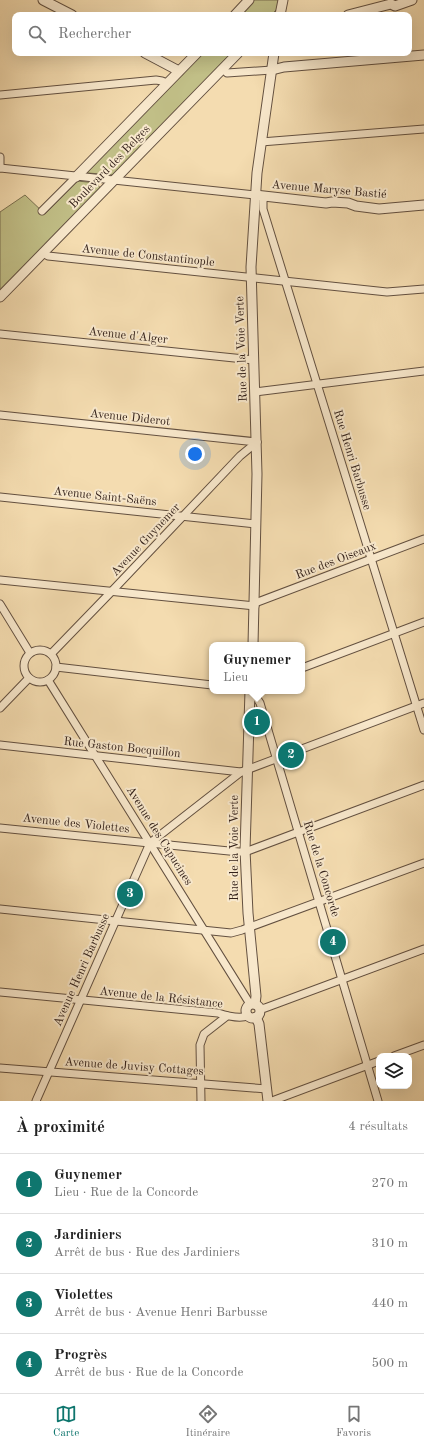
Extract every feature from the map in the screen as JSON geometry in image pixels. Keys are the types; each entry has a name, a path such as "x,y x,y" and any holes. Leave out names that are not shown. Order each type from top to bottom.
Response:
{"street":[{"path":"43,0 66,12"},
{"path":"238,12 250,0"},
{"path":"280,12 282,0"},
{"path":"360,12 391,4 395,6 412,0"},
{"path":"151,56 179,71"},
{"name":"Boulevard des Belges","path":"42,211 194,56"},
{"name":"Boulevard des Belges","path":"0,297 235,56"},
{"name":"Rue de la Voie Verte","path":"253,642 257,442 252,278 255,195 274,56"},
{"path":"223,69 227,73 424,56"},
{"path":"0,95 156,80 162,80 167,83"},
{"path":"261,142 424,129"},
{"path":"0,157 0,168 255,195"},
{"name":"Avenue Maryse Bastié","path":"255,195 326,203 343,203 379,208 424,206"},
{"name":"Rue Henri Barbusse","path":"265,196 263,208 394,633 420,705 424,730"},
{"name":"Avenue de Constantinople","path":"43,253 48,256 388,292 424,289"},
{"name":"Avenue d'Alger","path":"0,334 254,360"},
{"path":"255,392 424,372"},
{"name":"Avenue Diderot","path":"0,415 257,442"},
{"name":"Avenue Guynemer","path":"50,654 240,456 257,442"},
{"name":"Avenue Saint-Saëns","path":"0,497 256,524"},
{"name":"Rue des Oiseaux","path":"255,604 424,539"},
{"path":"0,580 255,604"},
{"path":"0,604 30,653"},
{"path":"305,667 424,622"},
{"path":"38,649 50,654 55,661 56,667 53,675 48,680 38,682 29,678 24,667 26,657 38,649"},
{"path":"56,667 209,684"},
{"path":"0,708 29,678"},
{"name":"Avenue des Capucines","path":"48,680 254,1010"},
{"name":"Rue de la Voie Verte","path":"251,694 244,770 245,852 249,928 256,996 254,1010 259,1024 268,1101"},
{"name":"Rue de la Concorde","path":"253,694 260,703 378,1101"},
{"path":"244,770 420,705"},
{"name":"Rue Gaston Bocquillon","path":"0,745 95,756 244,770"},
{"name":"Avenue Henri Barbusse","path":"36,1101 150,843 244,770"},
{"path":"245,852 424,785"},
{"name":"Avenue des Violettes","path":"0,828 245,852"},
{"path":"0,909 232,933 424,863"},
{"name":"Avenue de la Résistance","path":"0,992 218,1013 227,1016 244,1018 254,1010 265,1008 424,949"},
{"path":"201,1101 200,1046 203,1035 227,1016"},
{"path":"402,1053 424,1045"},
{"path":"272,1101 376,1062"},
{"name":"Avenue de Juvisy Cottages","path":"0,1068 267,1089"}],"shaded area":[{"path":"253,0 279,0 277,9 274,12 241,12"},
{"path":"198,56 231,56 114,175 87,172"},
{"path":"77,181 97,183 100,188 0,293 0,212 25,195 45,214"}],"place":[{"name":"Guynemer","path":"257,722"},
{"name":"Jardiniers","path":"291,755"},
{"name":"Violettes","path":"130,894"},
{"name":"Progrès","path":"333,942"}]}
